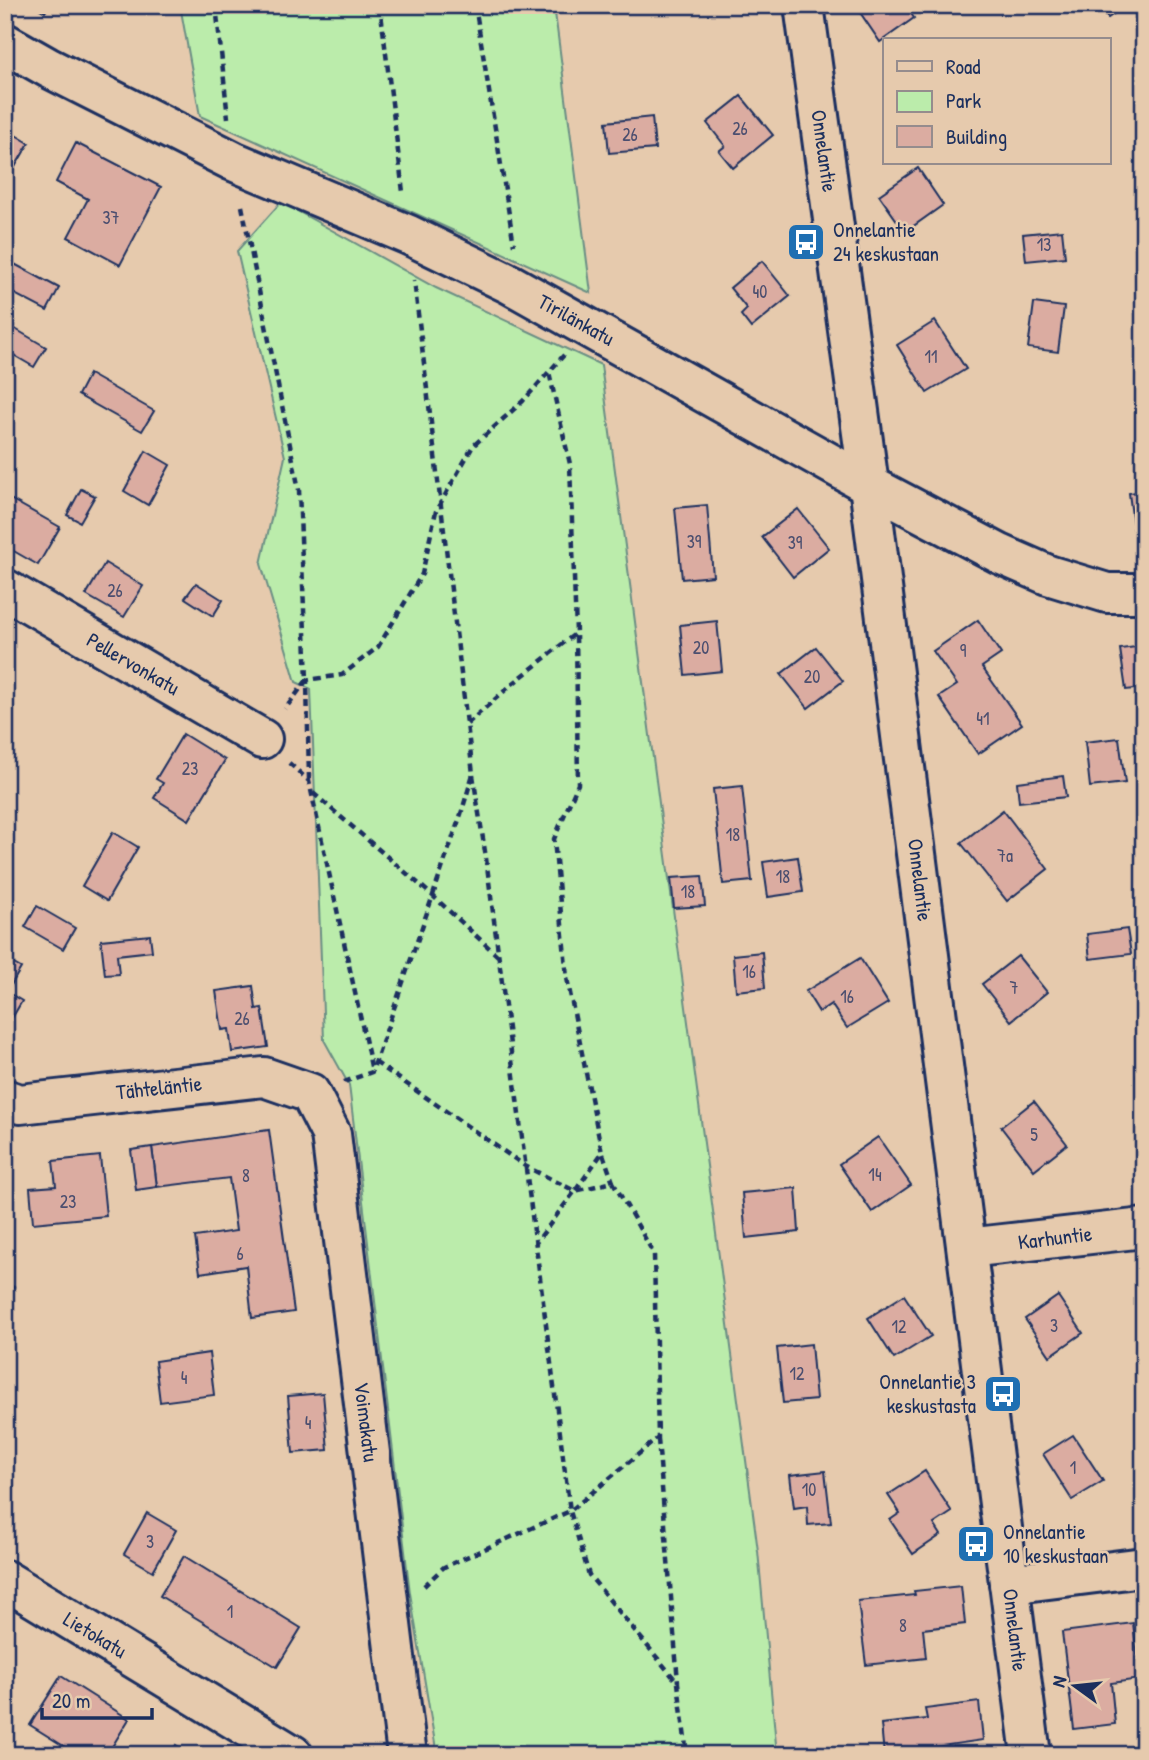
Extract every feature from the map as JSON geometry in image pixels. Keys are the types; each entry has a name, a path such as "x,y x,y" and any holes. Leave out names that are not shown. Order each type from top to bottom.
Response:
{"street":[{"name":"Onnelantie","path":"804,5 869,485 1031,1755"},
{"name":"Tirilänkatu","path":"5,43 233,161 408,235 523,291 869,485 1000,554 1048,575 1107,593 1144,593"},
{"name":"Pellervonkatu","path":"5,589 261,739"},
{"name":"Tähteläntie","path":"5,1099 20,1104 264,1077 310,1093"},
{"name":"Voimakatu","path":"310,1093 331,1134 407,1755"},
{"name":"Karhuntie","path":"967,1248 1144,1228"},
{"path":"1009,1584 1144,1567"},
{"name":"Lietokatu","path":"5,1580 293,1755"}],"path":[{"path":"216,5 233,161 299,490 309,781 372,1072"},
{"path":"380,5 473,774 570,1511 589,1575 678,1683"},
{"path":"475,5 506,203 523,291"},
{"path":"309,781 261,739 307,680 342,675 378,647 422,574 436,511 473,446 523,401 589,327"},
{"path":"549,372 569,464 576,633 578,784 554,839 568,978 602,1153 614,1182 654,1254 657,1438 678,1683 687,1755"},
{"path":"467,724 576,633"},
{"path":"372,1072 473,774"},
{"path":"312,792 433,896 498,957"},
{"path":"375,1062 525,1166 575,1191 614,1182"},
{"path":"310,1093 372,1072"},
{"path":"536,1244 602,1153"},
{"path":"391,1618 444,1567 570,1511 657,1438"}],"green space":[{"path":"180,5 554,5 591,293 200,116"},
{"path":"281,202 436,288 601,365 758,1551 777,1755 437,1755 410,1593 349,1085 324,1040 311,689 296,682 261,564 285,457 237,251"}],"building":[{"path":"34,5 49,5 45,12"},
{"path":"855,5 905,5 914,18 880,42"},
{"path":"1099,5 1126,5 1108,18"},
{"path":"741,96 773,135 733,168 719,151 725,146 707,123"},
{"path":"652,117 655,149 609,153 606,122"},
{"path":"7,130 29,143 5,184 5,134"},
{"path":"76,143 161,187 120,265 68,237 88,199 56,182"},
{"path":"918,168 943,205 905,232 879,195"},
{"path":"1062,230 1065,257 1026,261 1023,234"},
{"path":"5,259 59,288 47,311 5,289"},
{"path":"762,261 790,296 751,328 741,315 747,309 730,288"},
{"path":"1034,303 1064,307 1058,352 1028,348"},
{"path":"935,321 966,369 927,393 897,345"},
{"path":"5,323 46,347 34,367 5,350"},
{"path":"89,374 154,411 142,431 78,395"},
{"path":"146,451 170,465 148,505 124,491"},
{"path":"81,489 95,496 80,522 67,515"},
{"path":"1144,491 1144,538 1135,539 1129,493"},
{"path":"5,496 60,527 38,565 5,546"},
{"path":"707,505 713,576 682,579 675,508"},
{"path":"798,509 829,548 793,577 762,537"},
{"path":"105,563 143,586 124,617 86,595"},
{"path":"196,583 223,600 213,616 185,598"},
{"path":"978,620 1001,654 982,667 1022,724 978,754 939,697 957,685 933,651"},
{"path":"717,621 722,671 685,675 680,625"},
{"path":"1144,646 1144,688 1126,690 1120,649"},
{"path":"816,647 843,681 808,708 781,674"},
{"path":"183,734 225,760 189,820 154,798 163,783 156,779"},
{"path":"1119,738 1125,783 1090,787 1085,742"},
{"path":"1063,776 1066,797 1019,802 1017,782"},
{"path":"742,786 752,881 723,884 713,789"},
{"path":"1003,810 1048,869 1007,901 961,843"},
{"path":"113,832 138,847 107,901 82,886"},
{"path":"798,857 803,892 768,897 763,862"},
{"path":"702,876 705,906 674,908 671,878"},
{"path":"37,906 75,928 63,949 25,927"},
{"path":"1127,929 1131,954 1090,959 1087,934"},
{"path":"150,935 152,951 117,955 119,974 105,975 101,940"},
{"path":"762,952 765,988 736,991 733,955"},
{"path":"1018,956 1047,992 1011,1021 982,984"},
{"path":"860,958 888,1003 847,1028 831,1004 819,1012 806,991"},
{"path":"5,959 21,968 7,992 22,1001 5,1030"},
{"path":"253,986 256,1009 262,1008 268,1047 232,1052 229,1029 222,1030 216,991"},
{"path":"1144,1074 1144,1104 1141,1104 1137,1075"},
{"path":"1034,1101 1067,1144 1034,1170 1001,1127"},
{"path":"269,1130 294,1312 252,1318 246,1266 200,1273 195,1237 236,1231 229,1178 157,1187 152,1147"},
{"path":"878,1137 911,1185 872,1212 839,1164"},
{"path":"152,1147 157,1187 136,1190 131,1150"},
{"path":"100,1156 106,1216 33,1223 30,1188 56,1186 53,1161"},
{"path":"796,1188 799,1232 746,1238 742,1193"},
{"path":"5,1281 14,1287 5,1301"},
{"path":"904,1295 931,1336 894,1359 868,1318"},
{"path":"1058,1296 1083,1333 1050,1356 1025,1319"},
{"path":"811,1344 816,1400 783,1403 777,1348"},
{"path":"1144,1348 1144,1378 1140,1349"},
{"path":"209,1353 214,1395 160,1402 155,1361"},
{"path":"323,1393 328,1450 293,1453 288,1396"},
{"path":"1073,1435 1103,1481 1072,1500 1043,1454"},
{"path":"825,1471 831,1523 808,1525 807,1506 794,1508 790,1475"},
{"path":"925,1471 952,1512 934,1524 941,1535 913,1554 890,1520 900,1513 888,1495"},
{"path":"147,1513 176,1530 153,1571 124,1554"},
{"path":"184,1556 301,1628 277,1667 160,1596"},
{"path":"961,1586 965,1624 923,1629 926,1658 866,1665 858,1601 915,1595 914,1591"},
{"path":"1133,1623 1140,1679 1111,1683 1115,1724 1074,1729 1062,1632"},
{"path":"61,1676 129,1719 107,1755 78,1755 30,1725"},
{"path":"979,1702 983,1740 934,1747 935,1755 884,1755 881,1724 927,1719 925,1709"},
{"path":"176,1745 192,1755 170,1755"}],"place":[{"name":"Onnelantie 24 keskustaan","path":"806,242"},
{"name":"Onnelantie 3 keskustasta","path":"1003,1394"},
{"name":"Onnelantie 10 keskustaan","path":"976,1544"}]}
